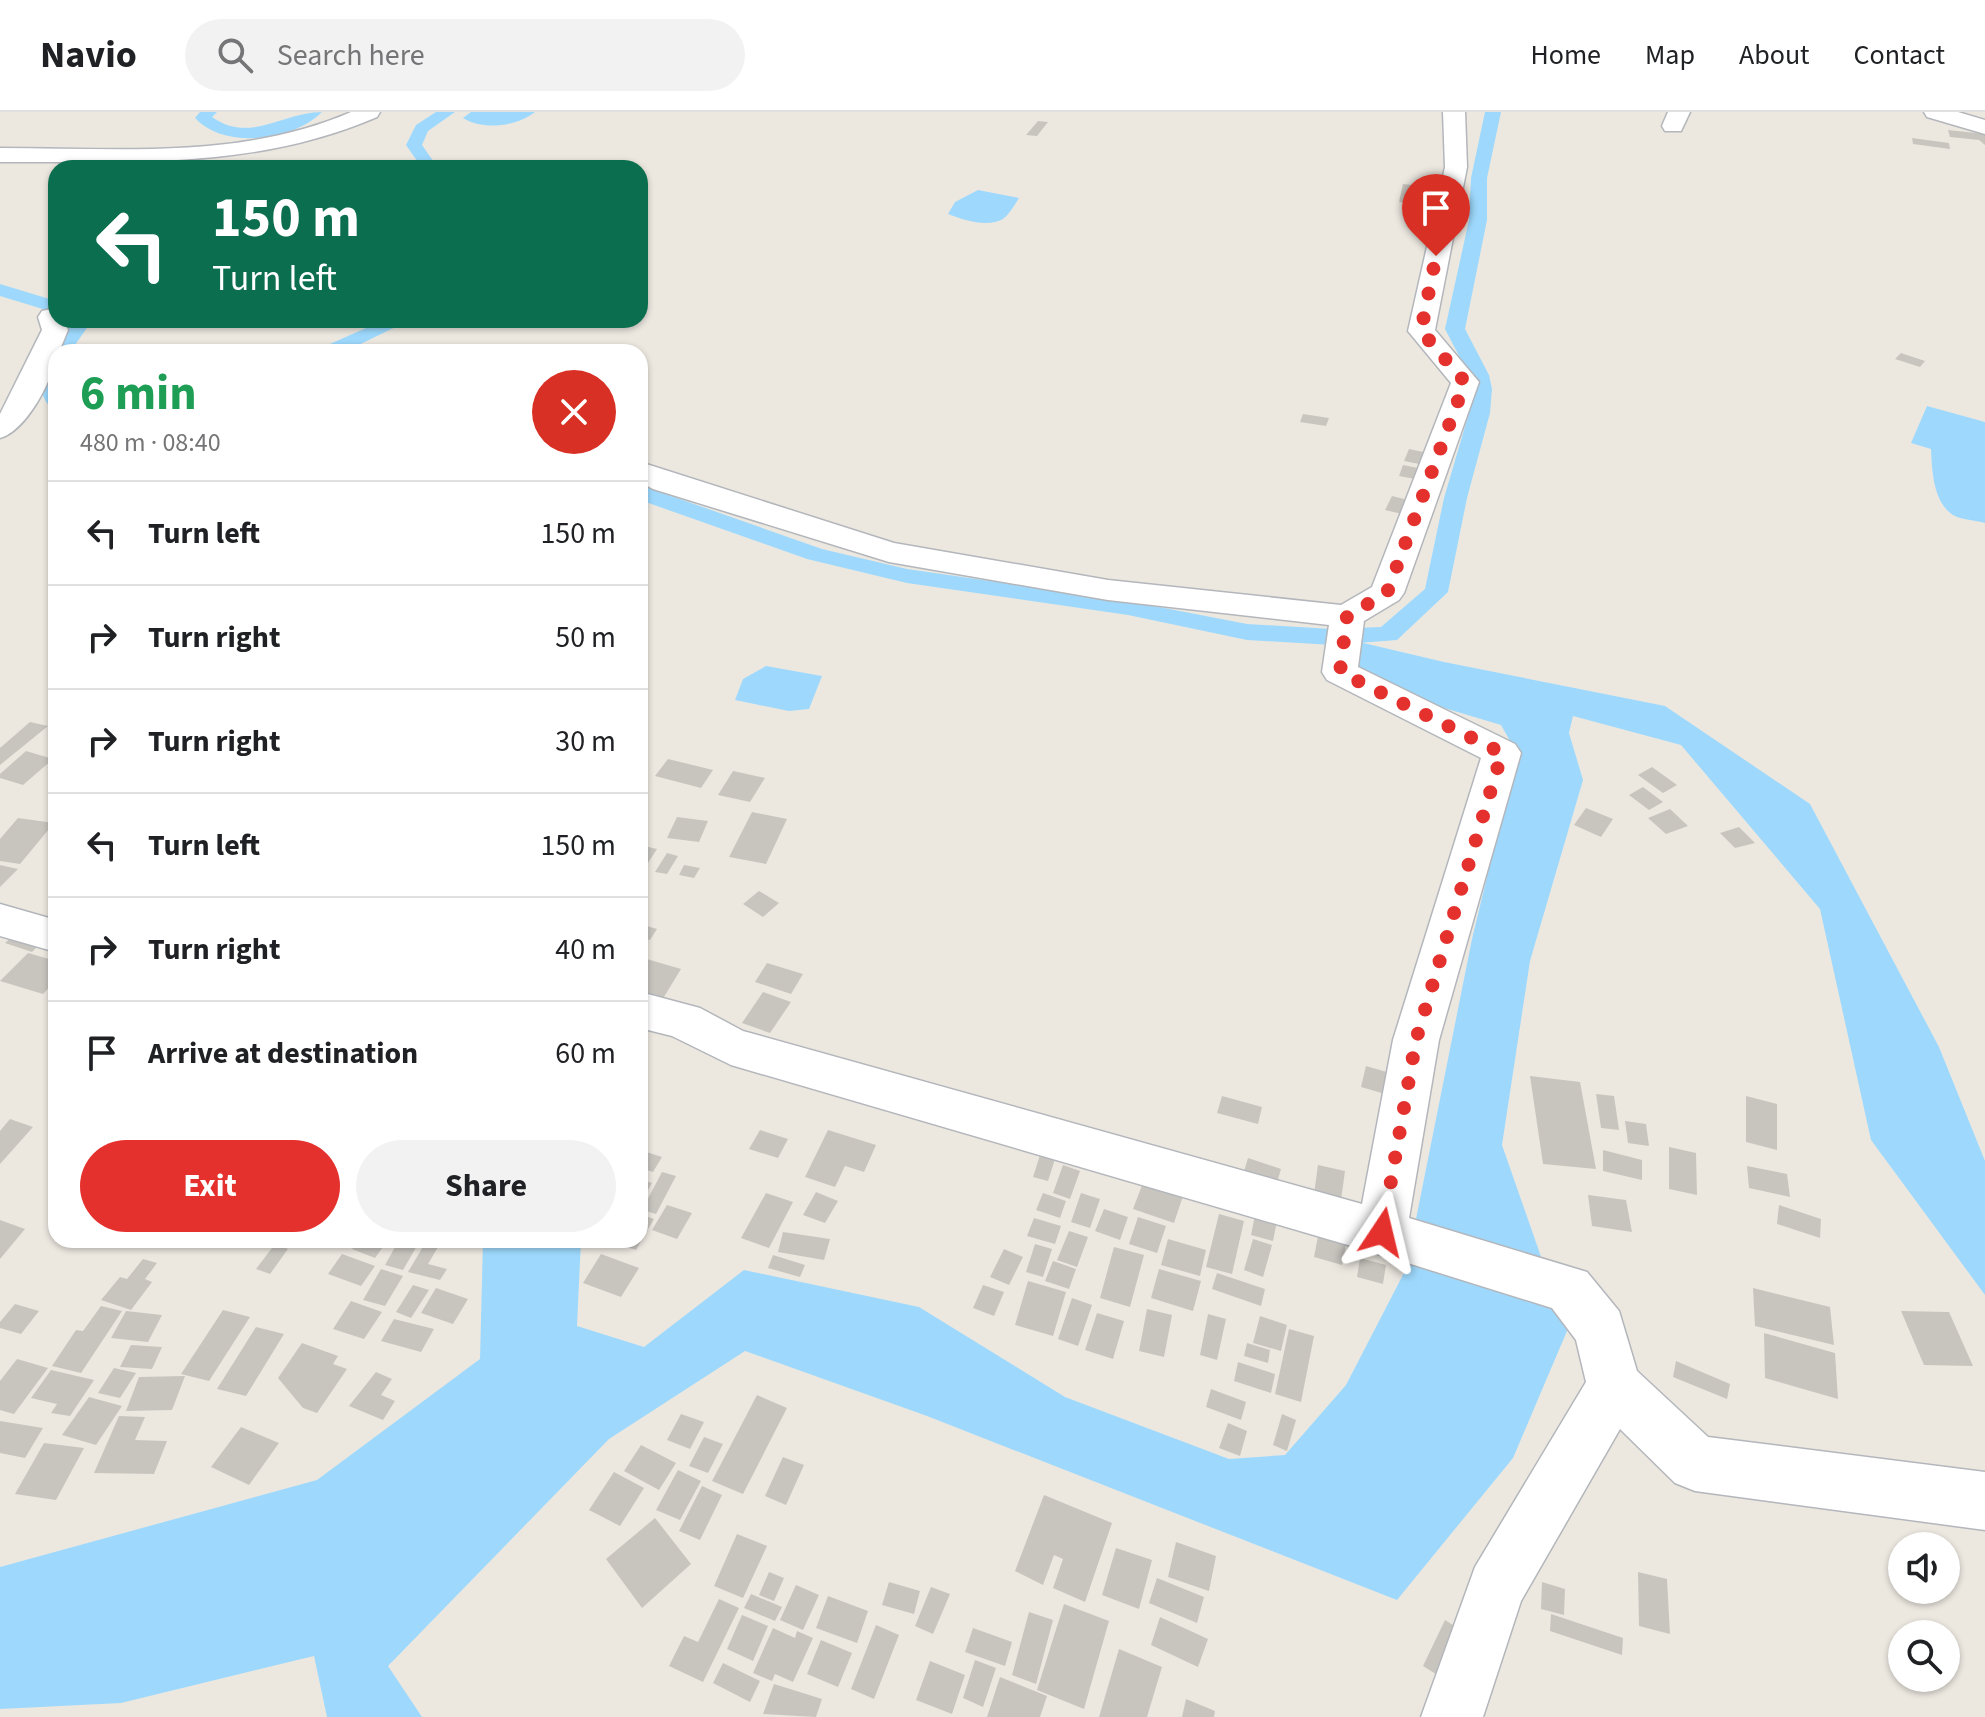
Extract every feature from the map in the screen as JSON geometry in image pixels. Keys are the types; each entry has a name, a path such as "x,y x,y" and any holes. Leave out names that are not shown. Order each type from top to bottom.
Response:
{"street":[{"path":"0,155 199,153 287,143 369,112"},
{"path":"648,475 889,552 1108,590 1347,616 1387,593 1465,382 1421,331 1456,167 1454,112"},
{"path":"1935,112 1985,127"},
{"path":"0,429 17,414 48,345"},
{"path":"1347,616 1340,672 1502,753 1416,1040 1382,1232"},
{"path":"0,920 48,934"},
{"path":"648,1012 684,1021 731,1046 1382,1232 1569,1289 1600,1329 1614,1386 1695,1463 1985,1501"},
{"path":"1452,1717 1496,1588 1614,1386"}],"water":[{"path":"471,112 535,112 519,121 490,126 463,118"},
{"path":"978,190 1019,198 1007,215 997,222 976,222 948,214 955,202"},
{"path":"1927,406 1985,422 1985,523 1957,517 1946,509 1935,485 1931,449 1911,443"},
{"path":"1355,641 1665,706 1810,804 1939,1047 1985,1161 1985,1295 1871,1140 1820,909 1681,745 1573,716 1569,733 1583,780 1530,961 1502,1145 1567,1331 1513,1458 1397,1600 927,1416 745,1351 609,1439 388,1666 422,1717 327,1717 314,1656 121,1703 0,1709 0,1567 317,1480 480,1359 483,1248 581,1248 577,1326 644,1347 744,1270 919,1307 1065,1397 1229,1459 1285,1455 1346,1385 1406,1269 1472,939 1517,753 1501,725 1404,696 1355,671"},
{"path":"766,666 822,676 809,709 789,711 735,700 743,679"}],"building":[{"path":"1038,121 1048,122 1037,136 1026,135"},
{"path":"1948,130 1985,134 1985,145 1979,140 1950,137"},
{"path":"1912,138 1949,143 1950,149 1913,144"},
{"path":"1403,184 1438,188 1435,207 1399,202"},
{"path":"1901,353 1925,361 1920,367 1895,359"},
{"path":"1303,414 1329,418 1326,426 1300,422"},
{"path":"1409,449 1428,453 1424,465 1404,461"},
{"path":"1403,465 1423,469 1420,480 1399,476"},
{"path":"1392,496 1408,500 1402,514 1385,510"},
{"path":"30,722 48,726 0,765 0,748"},
{"path":"26,751 48,758 48,763 23,785 0,778 0,774"},
{"path":"668,759 713,770 701,788 655,776"},
{"path":"1652,767 1677,785 1663,793 1638,775"},
{"path":"733,771 765,778 750,802 718,795"},
{"path":"1643,787 1663,802 1649,810 1629,795"},
{"path":"1586,808 1613,819 1601,837 1574,825"},
{"path":"1670,809 1688,826 1666,834 1648,818"},
{"path":"752,812 787,819 766,864 729,857"},
{"path":"677,817 708,821 699,842 667,838"},
{"path":"18,818 48,822 48,830 20,864 0,861 0,839"},
{"path":"1739,827 1755,843 1735,848 1720,833"},
{"path":"648,847 657,849 648,863"},
{"path":"667,853 678,856 667,874 655,872"},
{"path":"0,865 18,869 0,887"},
{"path":"684,865 700,868 694,878 679,875"},
{"path":"759,891 779,903 763,917 743,904"},
{"path":"648,926 657,929 648,940"},
{"path":"14,935 41,943 32,952 5,943"},
{"path":"28,953 48,959 48,989 43,994 0,981"},
{"path":"648,959 681,969 659,1005 648,1002"},
{"path":"767,963 803,974 791,994 755,982"},
{"path":"763,992 791,1002 770,1033 742,1023"},
{"path":"1366,1066 1397,1075 1392,1096 1361,1087"},
{"path":"1530,1076 1580,1082 1596,1169 1543,1164"},
{"path":"1596,1094 1614,1096 1619,1130 1601,1128"},
{"path":"1222,1096 1262,1107 1258,1124 1217,1113"},
{"path":"1746,1096 1777,1104 1777,1150 1746,1142"},
{"path":"10,1119 33,1127 0,1164 0,1131"},
{"path":"1625,1121 1646,1124 1649,1146 1628,1143"},
{"path":"760,1130 788,1139 778,1158 749,1149"},
{"path":"828,1130 876,1145 864,1172 845,1166 835,1187 805,1177"},
{"path":"1669,1147 1696,1153 1697,1195 1669,1189"},
{"path":"1603,1150 1642,1160 1642,1180 1603,1171"},
{"path":"648,1153 662,1157 653,1172 648,1170"},
{"path":"1040,1155 1055,1159 1048,1181 1033,1177"},
{"path":"1248,1158 1281,1169 1275,1189 1242,1178"},
{"path":"1063,1165 1080,1171 1070,1199 1053,1193"},
{"path":"1318,1165 1345,1171 1341,1200 1314,1194"},
{"path":"1747,1166 1787,1174 1790,1197 1749,1188"},
{"path":"662,1172 676,1176 656,1214 648,1212 648,1199"},
{"path":"1144,1180 1184,1193 1174,1223 1133,1209"},
{"path":"816,1192 838,1201 825,1223 803,1215"},
{"path":"766,1193 793,1202 769,1248 741,1238"},
{"path":"1043,1193 1066,1201 1060,1218 1036,1210"},
{"path":"1081,1193 1100,1199 1090,1228 1071,1222"},
{"path":"1588,1195 1626,1200 1632,1232 1592,1226"},
{"path":"667,1205 692,1213 677,1239 652,1230"},
{"path":"1779,1205 1821,1219 1820,1238 1777,1224"},
{"path":"1104,1209 1128,1217 1120,1240 1095,1231"},
{"path":"1256,1210 1278,1216 1273,1241 1251,1235"},
{"path":"1219,1214 1244,1221 1232,1274 1206,1267"},
{"path":"1138,1217 1166,1226 1157,1253 1129,1244"},
{"path":"1034,1218 1061,1226 1055,1244 1027,1236"},
{"path":"0,1220 25,1229 0,1259"},
{"path":"1320,1226 1348,1234 1342,1265 1314,1257"},
{"path":"1069,1231 1088,1237 1077,1267 1057,1260"},
{"path":"783,1232 830,1239 824,1260 778,1252"},
{"path":"1168,1239 1206,1250 1200,1276 1161,1265"},
{"path":"1253,1239 1272,1245 1263,1277 1244,1270"},
{"path":"1035,1244 1052,1249 1043,1277 1026,1272"},
{"path":"1114,1247 1144,1255 1130,1307 1100,1298"},
{"path":"272,1248 288,1249 270,1274 256,1269"},
{"path":"353,1248 382,1248 375,1258"},
{"path":"395,1248 416,1248 403,1270 385,1265"},
{"path":"422,1248 437,1248 428,1264 447,1269 440,1280 408,1272"},
{"path":"1004,1249 1023,1257 1009,1285 990,1277"},
{"path":"342,1254 375,1266 361,1286 328,1274"},
{"path":"601,1254 639,1268 621,1297 583,1283"},
{"path":"773,1255 805,1265 800,1277 768,1268"},
{"path":"1360,1258 1386,1265 1383,1284 1357,1277"},
{"path":"143,1259 157,1263 145,1279 152,1282 131,1310 101,1300 120,1277 127,1279"},
{"path":"1053,1261 1076,1269 1069,1289 1045,1281"},
{"path":"381,1269 403,1276 385,1306 363,1300"},
{"path":"1159,1269 1201,1281 1193,1311 1151,1298"},
{"path":"1217,1273 1265,1289 1261,1306 1212,1289"},
{"path":"1028,1281 1066,1292 1053,1336 1015,1325"},
{"path":"413,1285 429,1290 411,1318 396,1312"},
{"path":"983,1285 1004,1292 994,1316 973,1308"},
{"path":"436,1288 468,1299 453,1324 421,1313"},
{"path":"1753,1288 1830,1307 1834,1345 1755,1326"},
{"path":"1072,1298 1092,1305 1078,1346 1058,1339"},
{"path":"351,1301 382,1312 364,1339 333,1329"},
{"path":"15,1304 39,1311 21,1334 0,1328 0,1322"},
{"path":"101,1306 122,1311 81,1373 52,1366 76,1330 83,1331"},
{"path":"1147,1309 1172,1315 1164,1357 1139,1351"},
{"path":"223,1310 250,1317 209,1381 181,1374"},
{"path":"126,1311 162,1315 148,1342 111,1338"},
{"path":"1901,1311 1949,1312 1973,1366 1924,1365"},
{"path":"1097,1313 1124,1321 1113,1359 1085,1350"},
{"path":"1208,1314 1226,1319 1217,1360 1200,1355"},
{"path":"1260,1316 1287,1325 1281,1351 1253,1343"},
{"path":"394,1319 434,1329 421,1352 381,1341"},
{"path":"256,1327 284,1334 246,1396 217,1389"},
{"path":"1289,1329 1314,1336 1301,1402 1275,1394"},
{"path":"1764,1333 1835,1353 1838,1399 1765,1378"},
{"path":"302,1343 338,1356 333,1364 347,1369 317,1413 303,1408 278,1378"},
{"path":"1247,1343 1270,1350 1268,1363 1244,1356"},
{"path":"131,1345 162,1347 152,1369 120,1367"},
{"path":"17,1359 48,1368 14,1414 0,1410 0,1381"},
{"path":"1676,1361 1730,1384 1727,1399 1673,1377"},
{"path":"1238,1362 1275,1374 1271,1393 1234,1381"},
{"path":"114,1368 136,1373 120,1398 98,1393"},
{"path":"51,1370 94,1380 70,1416 51,1413 57,1404 31,1398"},
{"path":"376,1372 392,1379 381,1395 395,1401 383,1420 349,1406"},
{"path":"185,1376 172,1410 126,1411 139,1377"},
{"path":"1211,1389 1246,1402 1241,1420 1206,1407"},
{"path":"757,1395 787,1408 743,1494 712,1481"},
{"path":"89,1397 122,1406 96,1445 62,1435"},
{"path":"681,1414 704,1422 690,1449 667,1440"},
{"path":"1282,1414 1296,1420 1287,1451 1273,1445"},
{"path":"119,1416 145,1417 135,1440 167,1441 154,1474 94,1473"},
{"path":"0,1421 43,1428 25,1458 0,1453"},
{"path":"1228,1423 1247,1431 1240,1456 1219,1448"},
{"path":"241,1427 279,1443 249,1485 211,1467"},
{"path":"704,1437 723,1444 708,1473 689,1466"},
{"path":"44,1443 84,1448 56,1500 15,1494"},
{"path":"641,1445 676,1463 659,1490 624,1471"},
{"path":"783,1457 804,1465 786,1505 765,1496"},
{"path":"678,1470 701,1481 680,1520 656,1510"},
{"path":"614,1472 644,1488 620,1526 589,1510"},
{"path":"702,1486 722,1495 700,1540 679,1531"},
{"path":"1044,1495 1112,1523 1085,1602 1053,1588 1063,1559 1054,1555 1043,1585 1015,1571"},
{"path":"655,1518 691,1564 642,1608 606,1559"},
{"path":"737,1534 767,1546 743,1598 714,1586"},
{"path":"1176,1542 1216,1556 1209,1591 1168,1577"},
{"path":"1116,1548 1152,1560 1139,1609 1102,1595"},
{"path":"769,1572 784,1578 774,1601 759,1595"},
{"path":"1638,1572 1667,1579 1670,1634 1639,1626"},
{"path":"1157,1578 1204,1597 1197,1623 1149,1603"},
{"path":"889,1582 920,1591 914,1614 882,1605"},
{"path":"1542,1582 1565,1589 1564,1615 1541,1609"},
{"path":"796,1585 819,1595 803,1630 780,1620"},
{"path":"931,1587 950,1594 933,1634 915,1626"},
{"path":"751,1594 782,1607 775,1621 744,1608"},
{"path":"828,1596 868,1611 857,1643 816,1628"},
{"path":"719,1599 739,1608 703,1682 669,1666 684,1636 698,1642"},
{"path":"1064,1604 1109,1621 1084,1709 1037,1690"},
{"path":"1029,1612 1053,1620 1036,1684 1012,1675"},
{"path":"1551,1614 1623,1638 1622,1655 1550,1631"},
{"path":"742,1615 768,1626 753,1661 727,1649"},
{"path":"1160,1617 1208,1639 1198,1667 1151,1645"},
{"path":"1445,1620 1467,1634 1447,1681 1423,1666"},
{"path":"876,1625 899,1635 874,1699 851,1689"},
{"path":"773,1628 795,1638 797,1631 813,1638 793,1682 775,1674 772,1681 753,1673"},
{"path":"973,1628 1012,1642 1005,1666 965,1652"},
{"path":"821,1640 852,1653 838,1687 807,1674"},
{"path":"1119,1649 1162,1667 1147,1717 1099,1717"},
{"path":"975,1660 996,1668 983,1707 963,1698"},
{"path":"930,1661 965,1675 952,1714 916,1700"},
{"path":"723,1663 760,1681 750,1702 713,1683"},
{"path":"1000,1677 1047,1696 1040,1717 987,1717"},
{"path":"774,1684 822,1699 816,1717 763,1714"},
{"path":"1186,1699 1215,1711 1214,1717 1182,1717"}],"waterway":[{"path":"209,112 203,118 215,127 243,134 273,130 314,112"},
{"path":"424,160 414,145 421,128 447,112"},
{"path":"648,495 815,554 907,576 1128,608 1247,632 1332,637 1388,635 1436,592 1455,498 1480,413 1482,389 1479,375 1455,329 1478,220 1479,178 1493,112"},
{"path":"0,290 48,305"},
{"path":"66,344 77,328"},
{"path":"346,344 382,328"}],"route":[{"path":"1382,1232 1416,1040 1502,753 1340,672 1347,616 1387,593 1465,382 1421,331 1436,256"}]}
